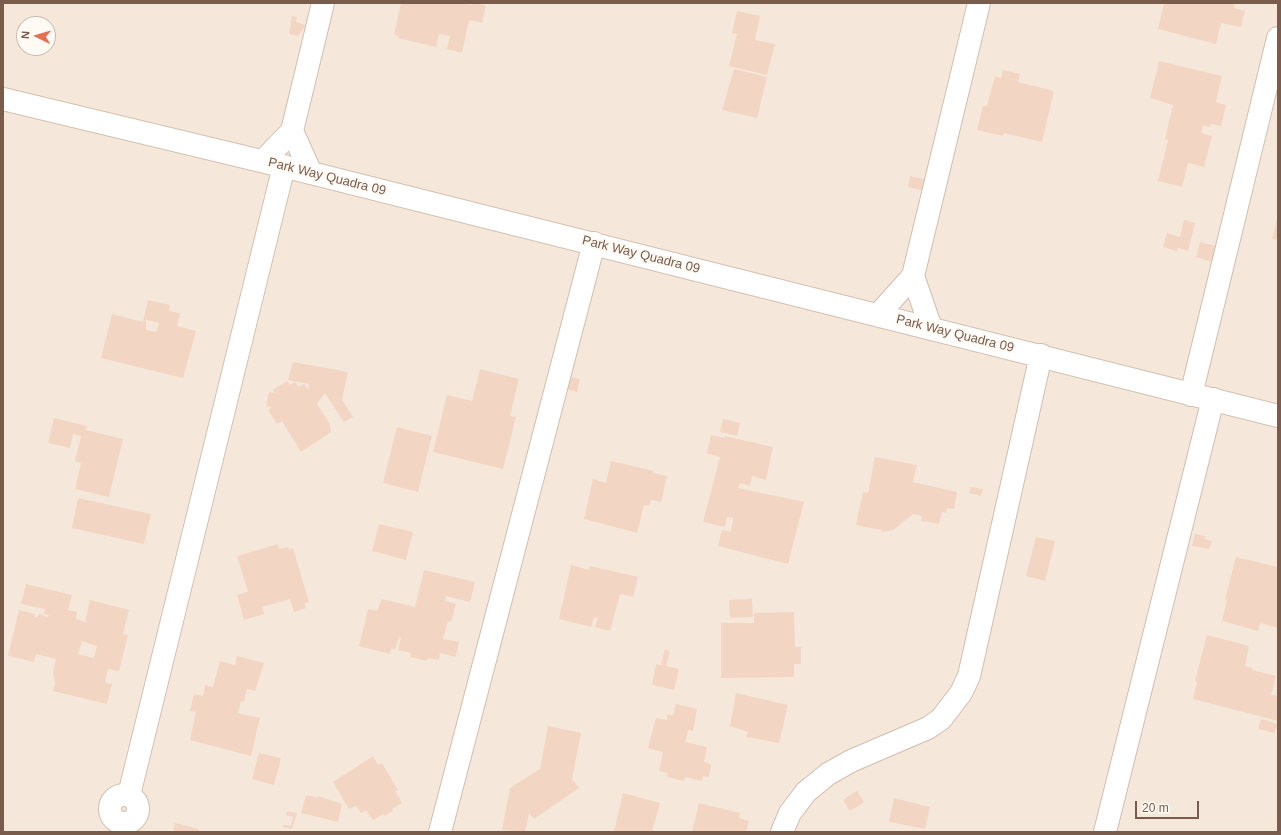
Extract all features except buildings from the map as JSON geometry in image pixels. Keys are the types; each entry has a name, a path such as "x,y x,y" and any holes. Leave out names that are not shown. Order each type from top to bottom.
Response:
{"street":[{"path":"129,795 274,164 292,131 323,3"},
{"path":"878,315 913,276 979,3"},
{"path":"1191,395 1278,38"},
{"name":"Park Way Quadra 09","path":"3,99 594,243 1278,416"},
{"path":"292,131 311,173"},
{"path":"440,832 594,243"},
{"path":"913,276 931,328"},
{"path":"782,832 790,813 806,792 828,774 851,760 928,728 941,719 961,693 969,676 1041,355"},
{"path":"1105,832 1213,399"}],"shaded area":[{"path":"3,3 1278,3 1278,832 3,832"}]}
